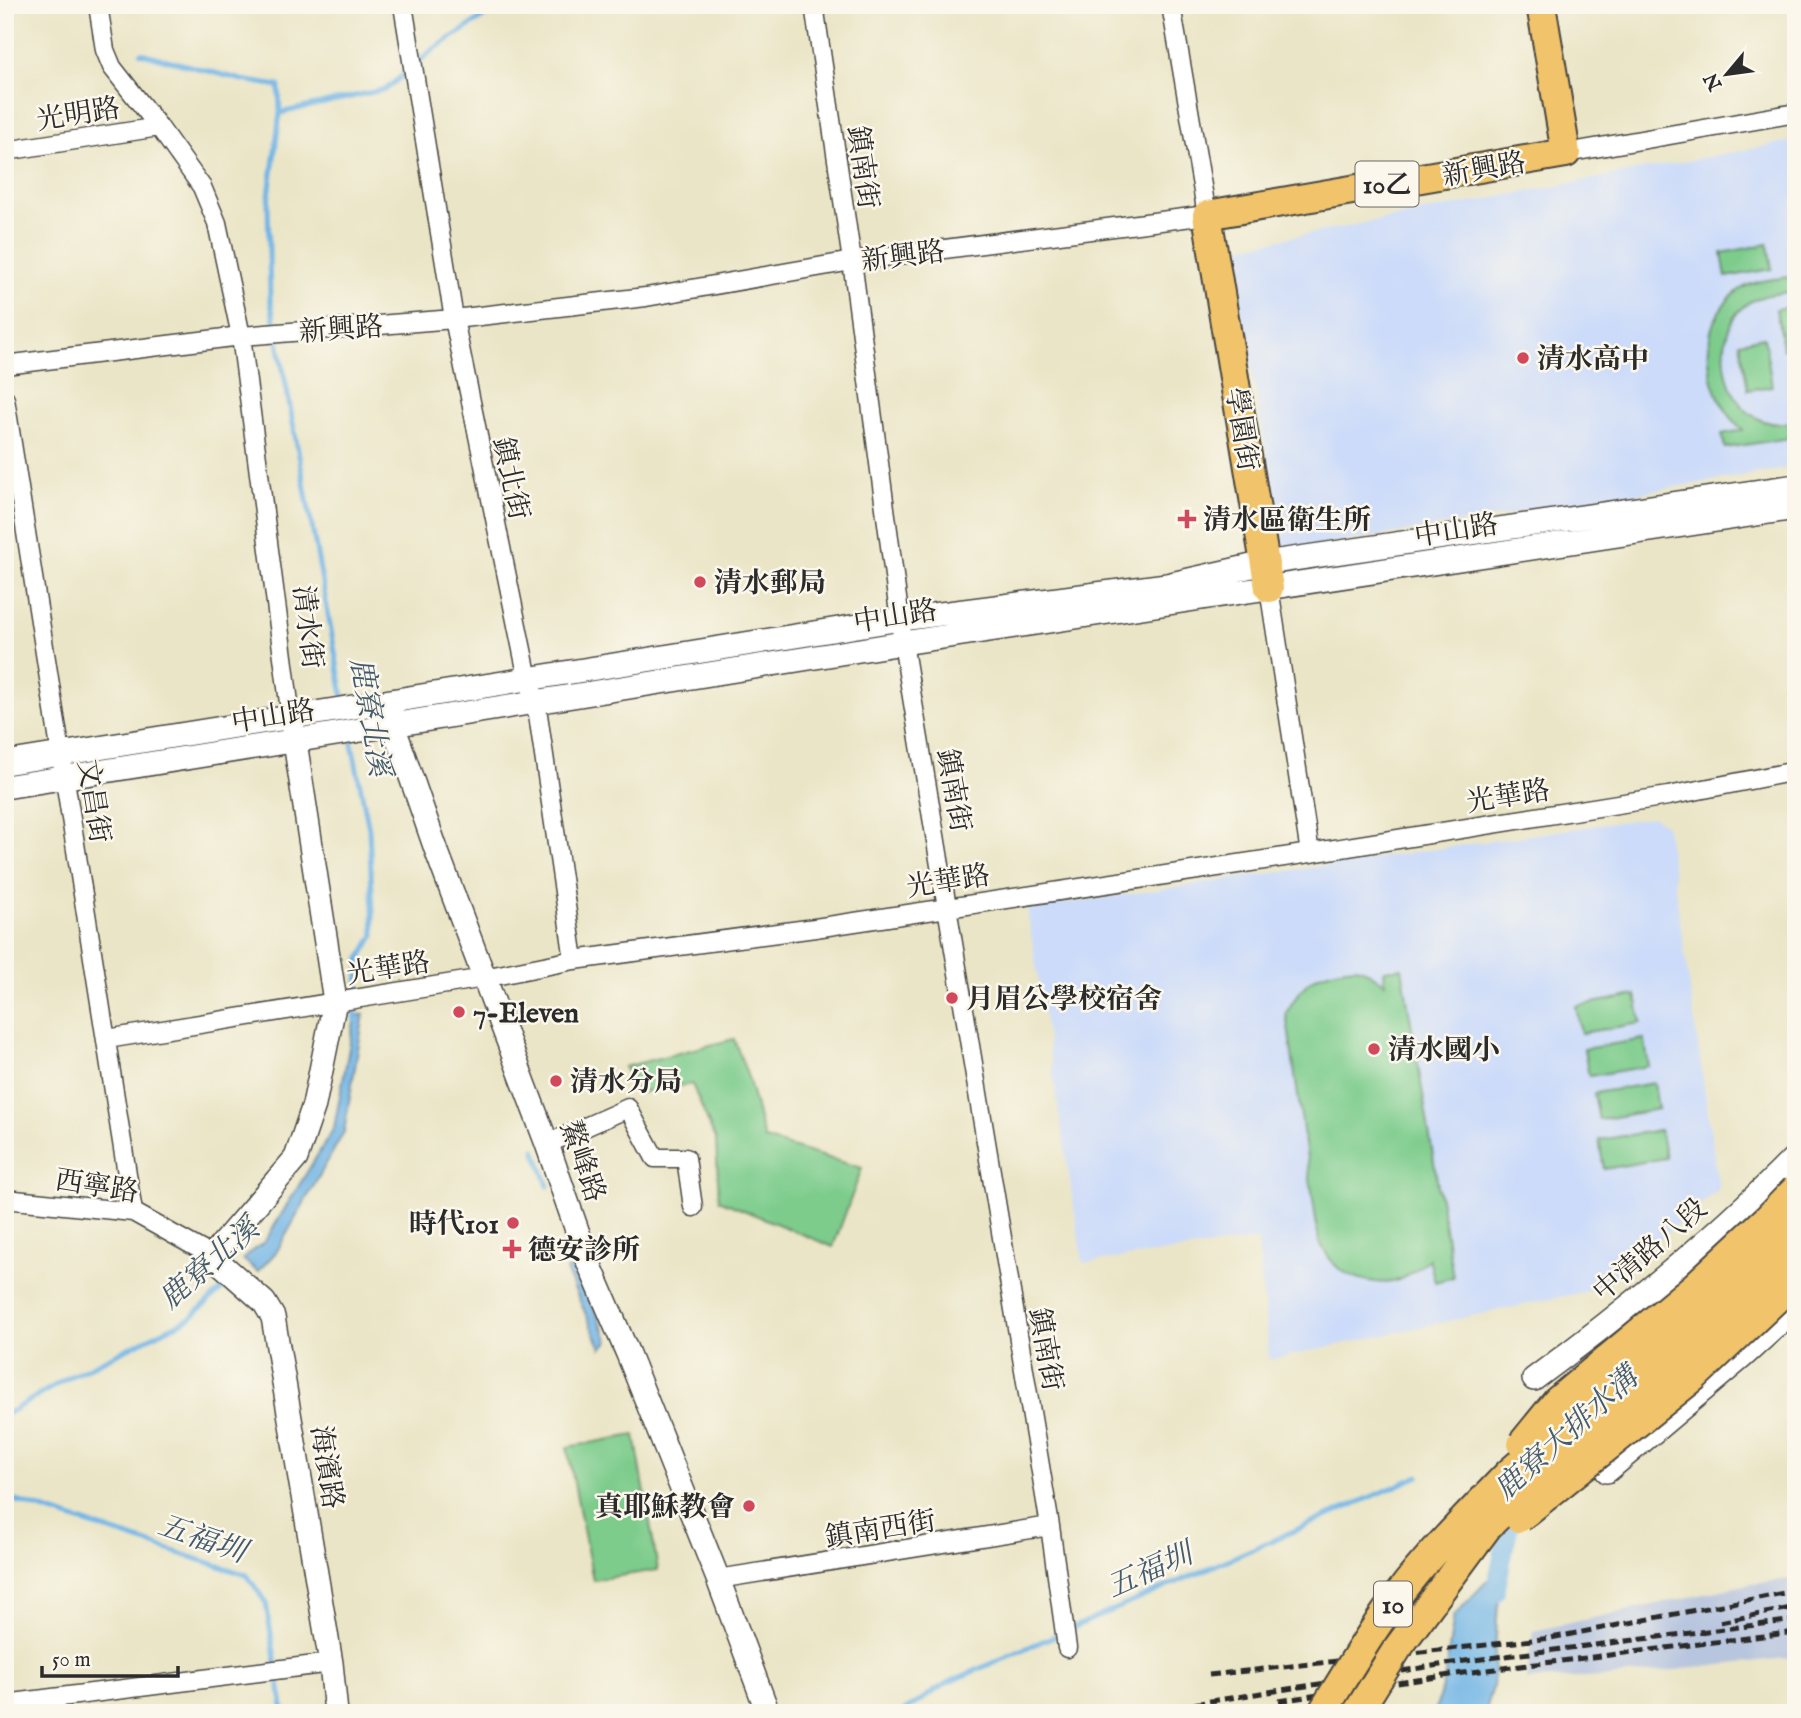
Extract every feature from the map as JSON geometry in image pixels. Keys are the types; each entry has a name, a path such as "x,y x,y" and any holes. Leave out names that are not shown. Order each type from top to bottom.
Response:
{"main road":[{"path":"1541,5 1566,153"},
{"name":"新興路","path":"1207,215 1566,153"},
{"name":"學園街","path":"1207,215 1267,575"},
{"path":"1477,1505 1557,1401 1695,1286 1796,1189"},
{"name":"10","path":"1322,1713 1372,1632 1417,1570 1477,1505 1510,1472 1748,1265 1796,1218"},
{"name":"10","path":"1357,1713 1397,1649 1488,1526 1563,1454 1642,1389 1796,1254"},
{"path":"1472,1549 1516,1521 1684,1385 1796,1280"}],"street":[{"name":"清水街","path":"98,5 105,50 112,67 202,187 217,223 242,336 291,718 335,1001 314,1105 296,1158 212,1256"},
{"name":"鎮北街","path":"403,5 454,319 528,679 536,701 574,960"},
{"name":"鎮南街","path":"814,5 852,261 903,643 1050,1526 1065,1637"},
{"name":"學園街","path":"1171,5 1207,215"},
{"name":"新興路","path":"1566,153 1796,113"},
{"name":"光明路","path":"5,150 159,127"},
{"name":"新興路","path":"5,365 242,336 454,319 646,297 852,261 1207,215"},
{"name":"文昌街","path":"5,399 133,1212"},
{"name":"中山路","path":"5,788 903,643 1267,575 1796,486"},
{"name":"中山路","path":"5,764 901,620 1167,584 1267,575 1796,508"},
{"name":"學園街","path":"1267,575 1310,853"},
{"name":"鰲峰路","path":"390,701 393,725 437,852 547,1144 587,1259 718,1579 768,1713"},
{"name":"光華路","path":"107,1039 484,978 574,960 794,931 1310,853 1668,796 1796,771"},
{"path":"547,1144 628,1108 655,1158 686,1158 693,1207"},
{"name":"中清路八段","path":"1534,1379 1616,1318 1765,1188 1796,1156"},
{"name":"西寧路","path":"5,1199 133,1212 212,1256"},
{"name":"海濱路","path":"212,1256 264,1302 272,1317 331,1663 336,1713"},
{"path":"1534,1379 1607,1471 1796,1308"},
{"name":"鎮南西街","path":"718,1579 1050,1526"},
{"path":"5,1704 331,1663"}],"shaded area":[{"name":"清水高中","path":"1796,140 1796,467 1284,552 1230,249"},
{"name":"清水國小","path":"1654,817 1666,825 1719,1189 1602,1288 1269,1360 1258,1240 1083,1263 1027,909"},
{"path":"1796,1578 1796,1657 1609,1677 1526,1680 1533,1631 1745,1585"}],"green space":[{"path":"1768,244 1772,269 1726,277 1722,253"},
{"path":"1796,276 1796,291 1750,302 1734,318 1728,332 1725,366 1736,398 1746,410 1768,422 1796,421 1796,437 1725,448 1722,434 1743,430 1730,416 1713,380 1709,341 1714,322 1723,305 1744,287 1766,280"},
{"path":"1796,305 1796,347 1783,349 1776,309"},
{"path":"1764,337 1772,386 1748,390 1740,342"},
{"path":"1356,967 1385,983 1384,970 1402,968 1453,1277 1435,1282 1429,1259 1397,1281 1381,1283 1359,1279 1339,1268 1319,1241 1286,1013 1313,979 1331,971"},
{"path":"1636,995 1641,1023 1581,1033 1576,1006"},
{"path":"734,1039 749,1080 764,1139 862,1168 833,1247 719,1200 716,1141 692,1084 639,1093 624,1067"},
{"path":"1644,1039 1649,1066 1589,1076 1584,1049"},
{"path":"1654,1083 1658,1109 1599,1120 1594,1093"},
{"path":"1660,1130 1666,1158 1604,1169 1599,1140"},
{"path":"635,1435 658,1570 593,1580 567,1447"}],"water":[{"path":"364,1014 344,1132 277,1251 258,1272 243,1259 265,1241 334,1128 355,1016"},
{"path":"575,1267 609,1341 601,1348 566,1270"},
{"path":"1500,1567 1493,1687 1485,1713 1435,1713 1445,1676 1454,1616"}],"waterway":[{"name":"鹿寮北溪","path":"417,63 502,5"},
{"path":"141,53 242,80 279,86 280,113"},
{"name":"鹿寮北溪","path":"344,701 270,298 268,203 280,113 386,89 410,69"},
{"name":"鹿寮北溪","path":"351,739 369,829 374,935 360,959 355,1020"},
{"path":"535,1149 548,1186"},
{"name":"鹿寮北溪","path":"5,1415 71,1376 190,1318 230,1282"},
{"name":"五福圳","path":"901,1713 947,1683 1419,1476"},
{"name":"五福圳","path":"5,1497 247,1575 266,1603 284,1713"},
{"name":"鹿寮大排水溝","path":"1495,1593 1511,1516 1521,1507"}],"railway":[{"path":"1209,1675 1551,1638 1789,1592"},
{"path":"1720,1622 1796,1607"},
{"path":"1135,1713 1465,1661 1796,1620"},
{"path":"1279,1701 1463,1673 1796,1632"}],"place":[{"name":"清水高中","path":"1523,358"},
{"name":"清水區衛生所","path":"1187,519"},
{"name":"清水郵局","path":"700,582"},
{"name":"月眉公學校宿舍","path":"952,998"},
{"name":"7-Eleven","path":"459,1012"},
{"name":"清水國小","path":"1374,1049"},
{"name":"清水分局","path":"556,1081"},
{"name":"時代101","path":"513,1223"},
{"name":"德安診所","path":"512,1249"},
{"name":"真耶穌教會","path":"749,1506"}]}
